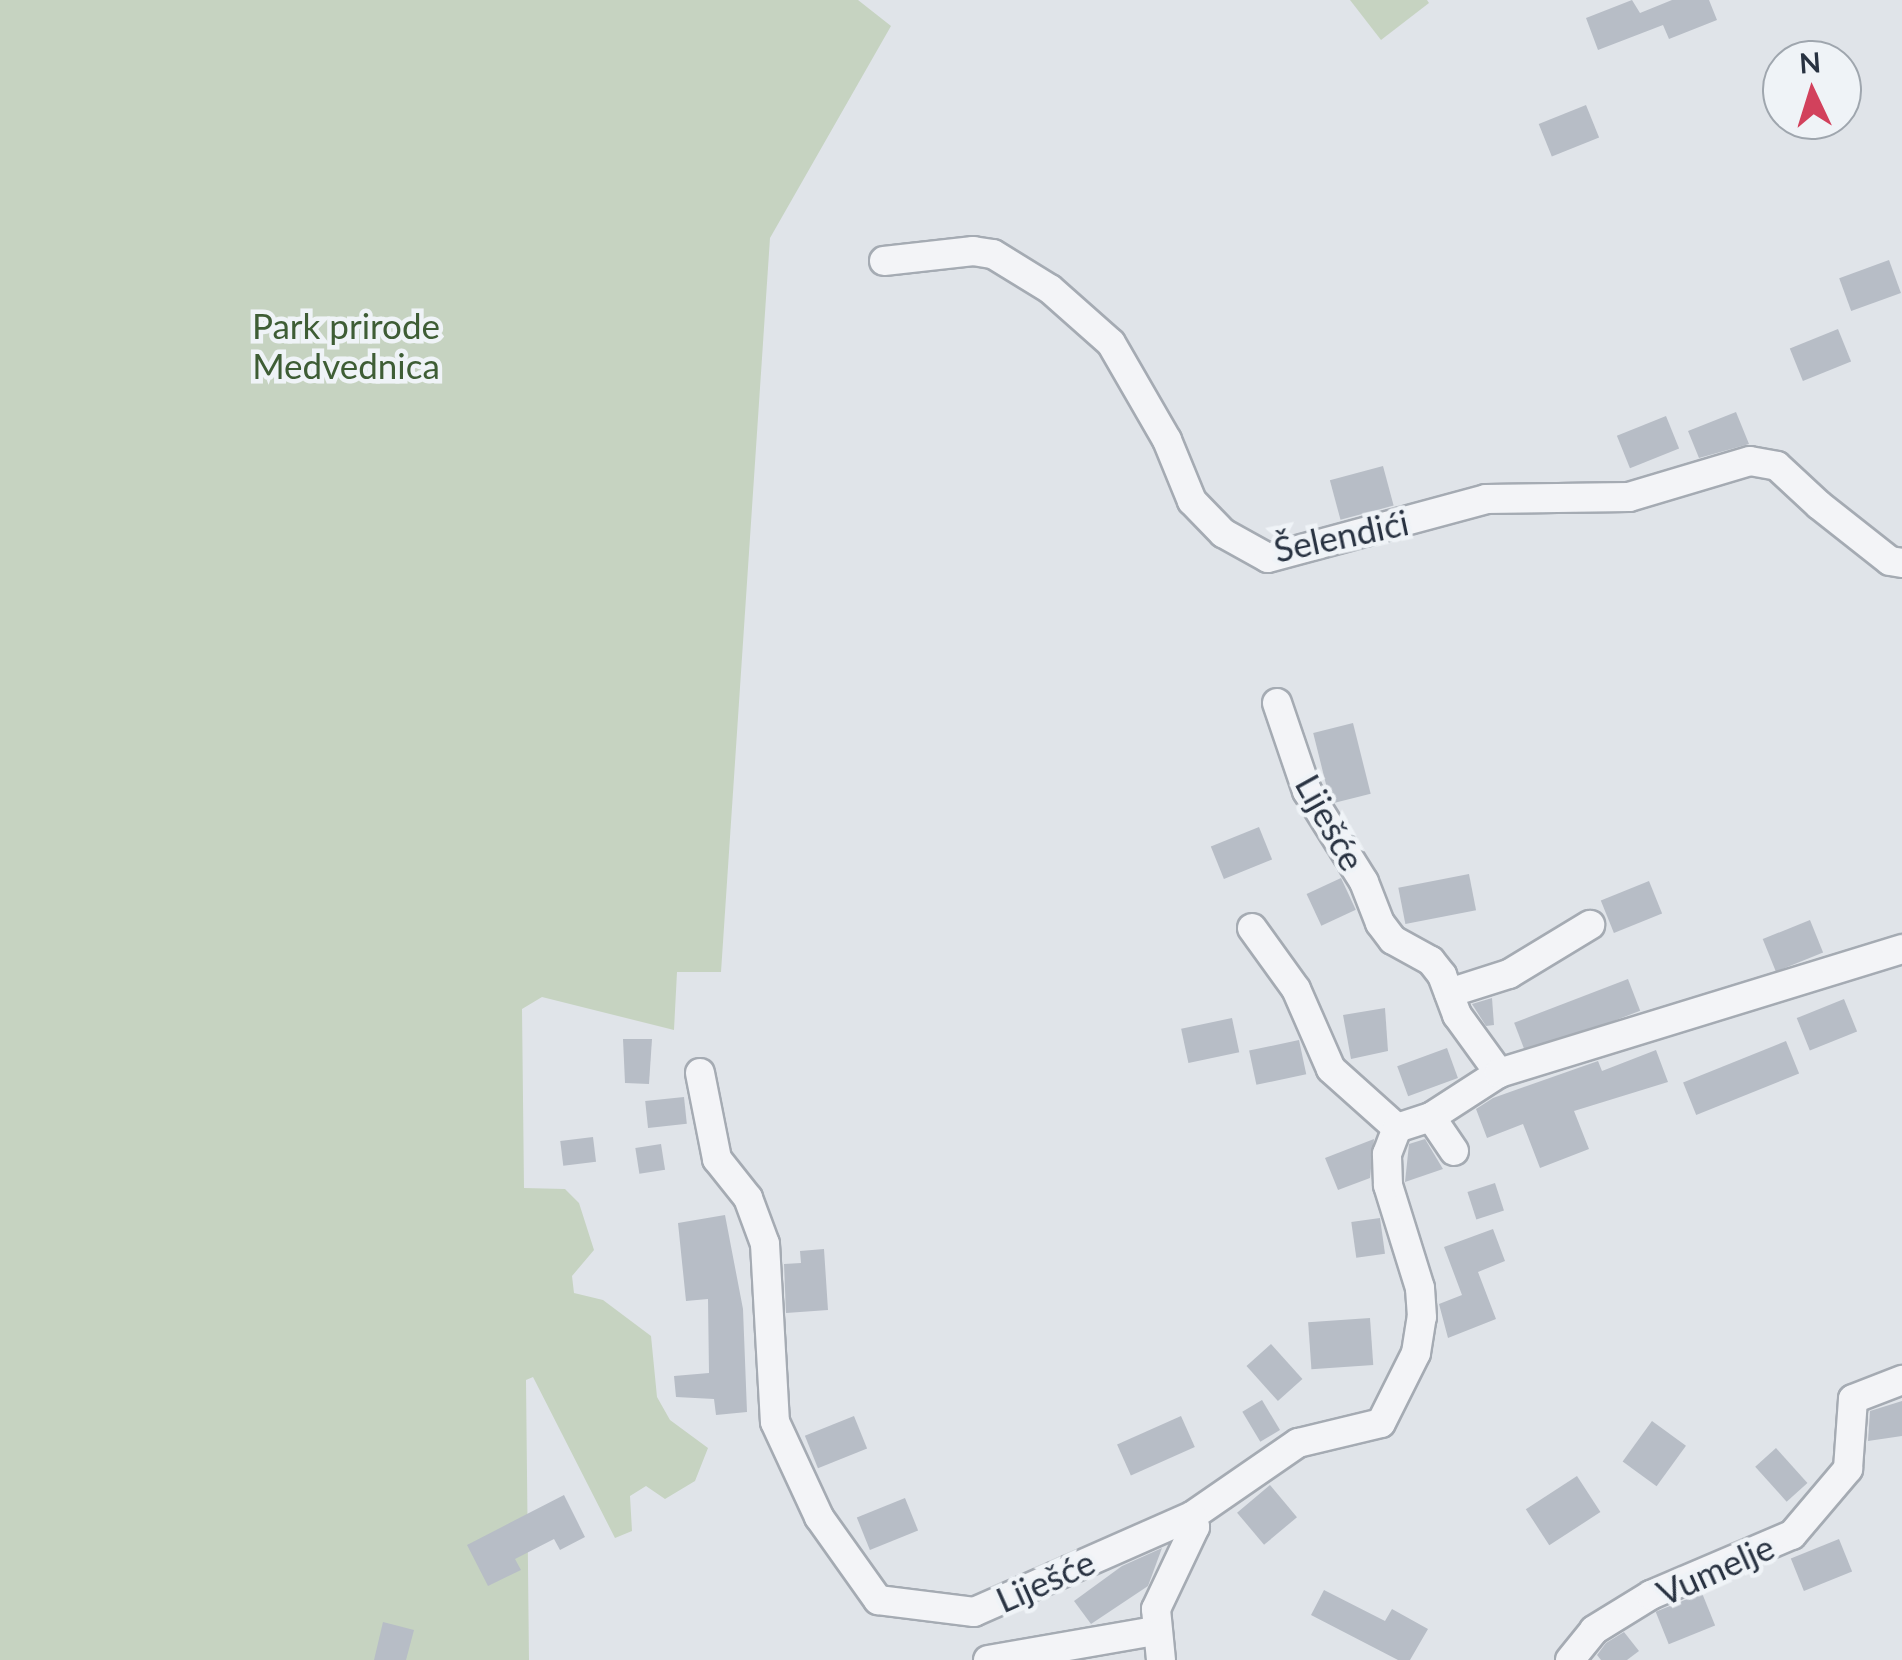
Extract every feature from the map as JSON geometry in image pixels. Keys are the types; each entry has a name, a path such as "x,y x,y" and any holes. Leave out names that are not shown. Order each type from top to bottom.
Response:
{"street":[{"name":"Šelendići","path":"884,261 973,250 993,254 1050,289 1111,343 1166,440 1192,500 1223,533 1268,558 1486,499 1629,497 1750,461 1778,466 1818,505 1902,563"},
{"name":"Liješće","path":"1277,704 1307,791 1364,882 1380,923 1393,940 1431,960 1499,1074"},
{"path":"1449,993 1509,974 1590,925"},
{"path":"1252,928 1296,989 1331,1069 1396,1128 1431,1117 1499,1074 1902,949"},
{"name":"Liješće","path":"700,1073 718,1159 748,1198 764,1244 775,1422 819,1517 878,1600 974,1612 1192,1516 1298,1443 1382,1423 1398,1394 1422,1317 1420,1288 1388,1185 1387,1154 1396,1128"},
{"path":"1431,1117 1454,1150"},
{"name":"Vumelje","path":"1570,1660 1594,1630 1652,1594 1792,1534 1848,1468 1853,1398 1902,1380"},
{"path":"1162,1660 1154,1631 1156,1609 1194,1528 1192,1516"},
{"path":"988,1660 1154,1631"}],"green space":[{"name":"Park prirode Medvednica","path":"0,0 858,0 891,26 770,238 721,972 677,972 674,1030 542,997 522,1009 524,1188 565,1189 579,1203 594,1250 572,1276 574,1293 603,1300 651,1336 657,1397 670,1420 708,1448 695,1481 665,1499 646,1486 630,1496 632,1531 615,1538 533,1377 526,1380 529,1660 0,1660"},
{"path":"1350,0 1427,0 1429,3 1381,40"}],"building":[{"path":"1632,0 1640,13 1672,0 1709,0 1717,20 1669,39 1663,25 1598,50 1586,18"},
{"path":"1586,105 1599,137 1552,157 1539,124"},
{"path":"1889,260 1901,293 1851,311 1839,278"},
{"path":"1838,329 1851,361 1803,381 1790,348"},
{"path":"1736,412 1749,444 1699,458 1688,431"},
{"path":"1666,416 1679,448 1630,468 1617,436"},
{"path":"1383,466 1394,506 1340,520 1330,480"},
{"path":"1353,723 1371,794 1331,804 1313,733"},
{"path":"1259,827 1272,859 1224,879 1211,846"},
{"path":"1469,874 1476,910 1405,924 1398,888"},
{"path":"1341,878 1356,910 1321,926 1307,894"},
{"path":"1649,881 1662,913 1614,933 1601,900"},
{"path":"1810,920 1823,952 1776,972 1763,939"},
{"path":"1628,979 1640,1011 1526,1054 1514,1023"},
{"path":"1492,998 1494,1025 1486,1026 1472,1004"},
{"path":"1844,999 1857,1031 1810,1051 1797,1018"},
{"path":"1385,1008 1388,1051 1351,1059 1343,1015"},
{"path":"1232,1018 1239,1052 1188,1063 1181,1029"},
{"path":"623,1039 652,1039 649,1084 625,1083"},
{"path":"1299,1040 1306,1074 1256,1085 1249,1051"},
{"path":"1786,1041 1799,1073 1696,1115 1683,1083"},
{"path":"1447,1048 1458,1078 1408,1096 1397,1066"},
{"path":"1656,1050 1668,1082 1574,1111 1589,1149 1540,1168 1523,1124 1487,1138 1476,1109 1493,1098 1598,1061 1602,1071"},
{"path":"684,1097 687,1124 648,1128 645,1101"},
{"path":"593,1137 596,1162 563,1166 560,1141"},
{"path":"1374,1139 1370,1178 1338,1190 1325,1158"},
{"path":"1425,1139 1443,1169 1405,1182 1409,1144"},
{"path":"661,1144 665,1170 639,1174 635,1148"},
{"path":"1495,1183 1504,1211 1476,1220 1467,1192"},
{"path":"725,1215 743,1309 747,1412 716,1415 714,1399 676,1397 674,1376 709,1373 708,1299 686,1301 678,1223"},
{"path":"1380,1218 1385,1254 1356,1258 1351,1222"},
{"path":"1493,1229 1505,1261 1478,1272 1496,1319 1448,1338 1439,1304 1462,1295 1444,1247"},
{"path":"824,1249 828,1310 786,1313 784,1264 801,1263 800,1251"},
{"path":"1370,1318 1373,1365 1311,1369 1308,1322"},
{"path":"1271,1344 1302,1379 1278,1401 1246,1366"},
{"path":"1262,1400 1280,1430 1260,1442 1242,1412"},
{"path":"1902,1401 1902,1436 1868,1441 1870,1411"},
{"path":"854,1416 867,1448 818,1468 805,1436"},
{"path":"1181,1416 1195,1447 1131,1476 1117,1444"},
{"path":"1652,1421 1686,1446 1657,1486 1623,1461"},
{"path":"1776,1448 1807,1483 1787,1502 1755,1467"},
{"path":"1577,1476 1600,1512 1549,1545 1526,1509"},
{"path":"1270,1485 1297,1517 1264,1545 1237,1513"},
{"path":"564,1495 585,1537 560,1550 554,1539 515,1559 521,1570 488,1586 467,1545"},
{"path":"905,1498 918,1530 870,1550 857,1517"},
{"path":"1839,1539 1852,1571 1804,1591 1791,1558"},
{"path":"1162,1548 1148,1586 1091,1624 1074,1601 1122,1566"},
{"path":"1324,1590 1385,1621 1392,1609 1428,1629 1410,1660 1398,1660 1311,1615"},
{"path":"1702,1593 1715,1625 1669,1644 1656,1612"},
{"path":"383,1622 414,1630 406,1660 374,1660"},
{"path":"1624,1632 1639,1651 1627,1660 1601,1660 1597,1655 1606,1643"}]}
